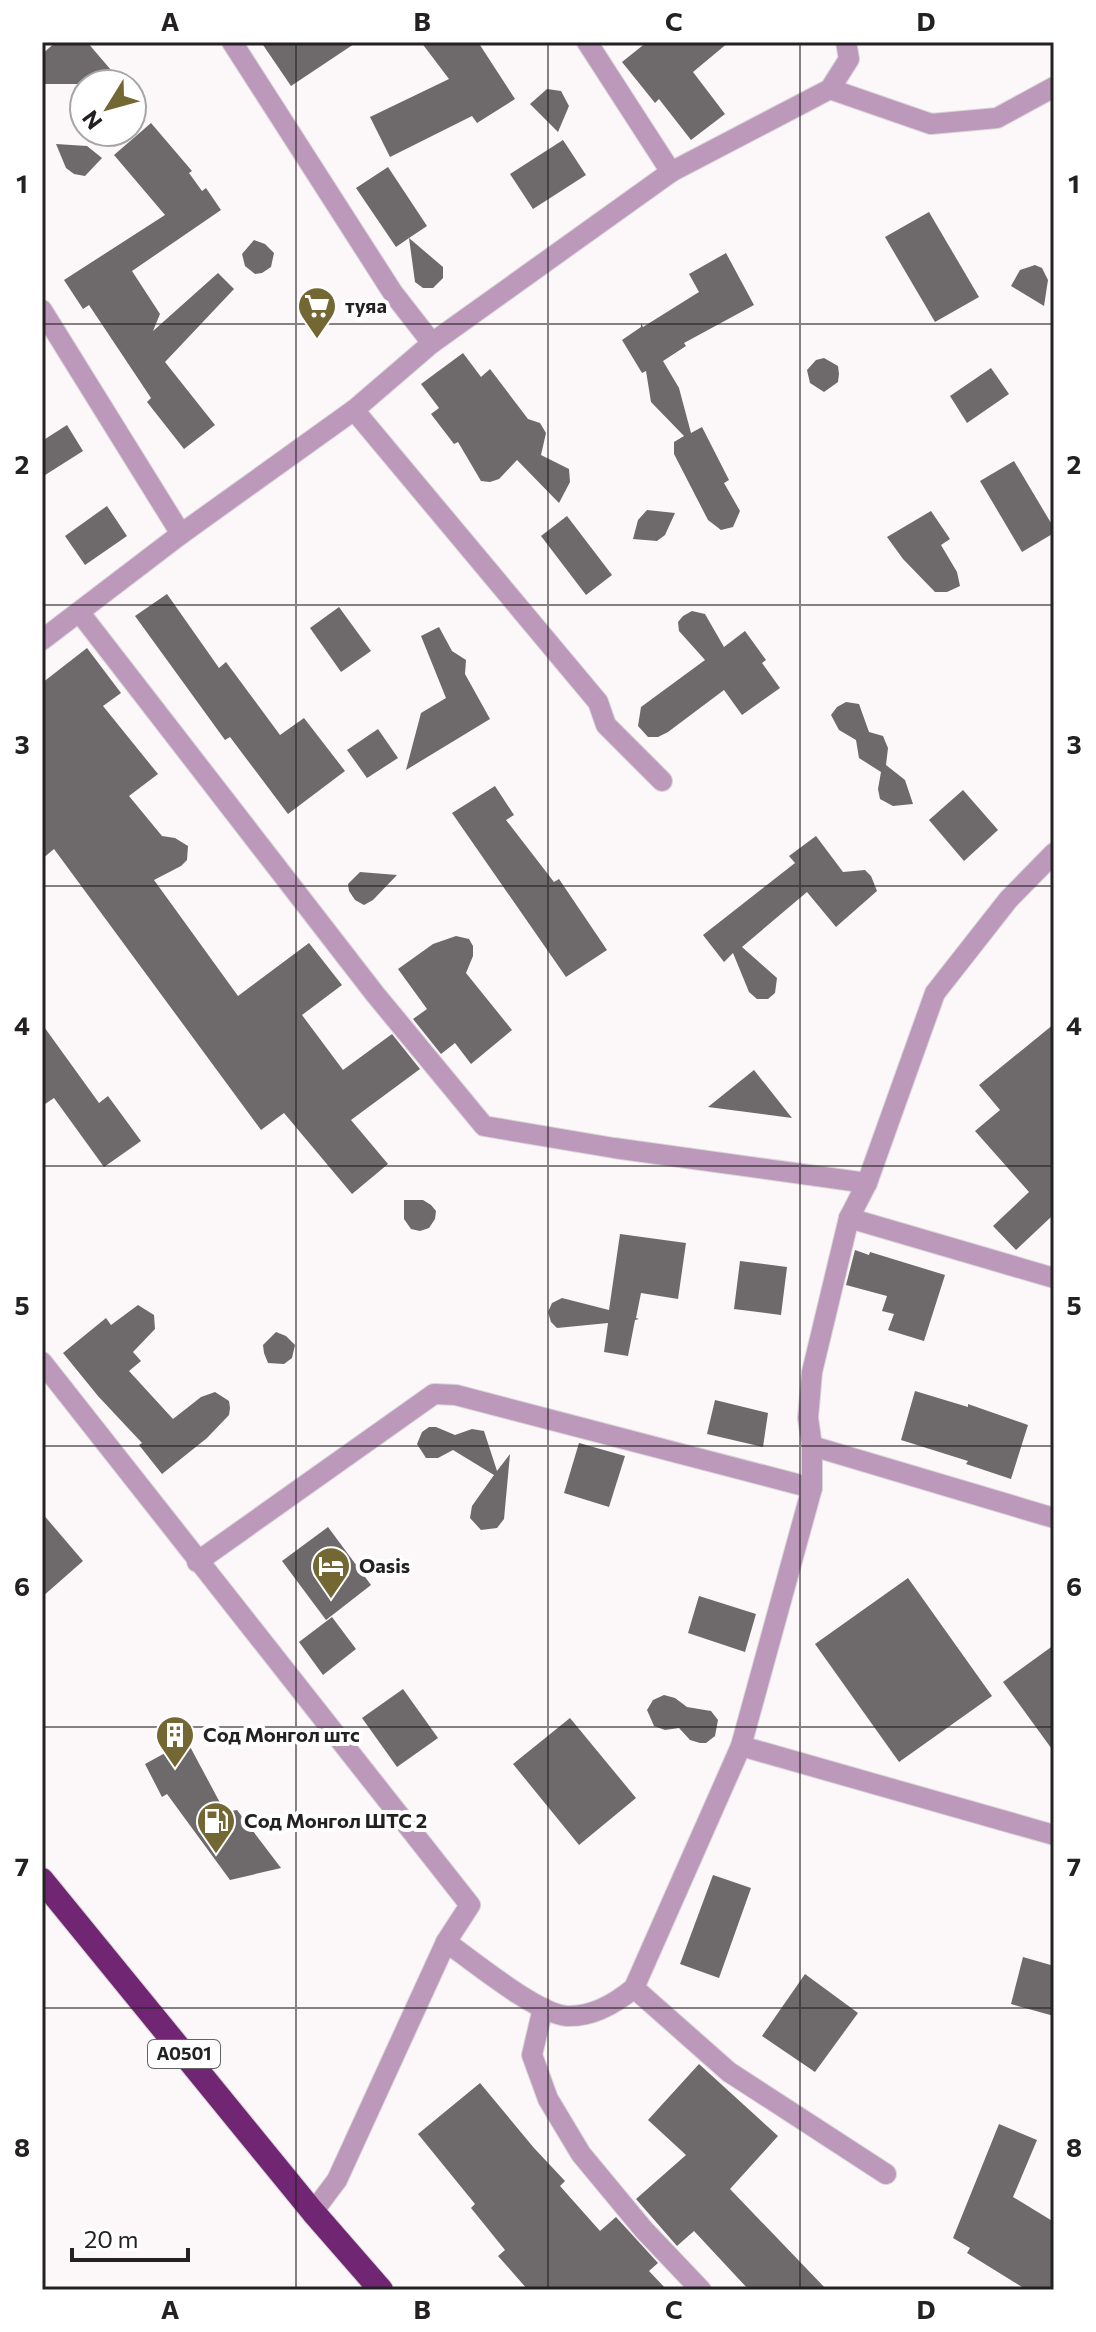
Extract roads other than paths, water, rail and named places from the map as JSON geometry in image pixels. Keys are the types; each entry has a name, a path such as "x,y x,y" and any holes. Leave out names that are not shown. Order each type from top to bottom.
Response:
{"highway":[{"name":"A0501","path":"42,1880 313,2212 381,2290"}],"street":[{"path":"232,42 393,293 432,343"},
{"path":"587,42 671,172"},
{"path":"42,640 181,534 354,410 432,343 671,172 830,89 849,59 846,42"},
{"path":"830,89 931,124 997,118 1054,87"},
{"path":"42,310 181,534"},
{"path":"354,410 598,702 606,725 662,781"},
{"path":"80,613 375,994 484,1126 614,1148 867,1183"},
{"path":"446,1942 543,2008 566,2016 587,2014 616,2003 634,1988 741,1746 812,1488 808,1418 812,1372 849,1218 867,1183 935,993 1008,900 1054,853"},
{"path":"849,1218 1054,1278"},
{"path":"42,1362 470,1905 446,1942 337,2180 313,2212"},
{"path":"197,1562 434,1394 456,1395 812,1488"},
{"path":"812,1446 1054,1518"},
{"path":"741,1746 1054,1835"},
{"path":"634,1988 729,2072 886,2174"},
{"path":"543,2008 532,2055 548,2099 581,2154 644,2230 701,2290"}],"place":[{"name":"туяа","path":"317,340"},
{"name":"Oasis","path":"331,1600"},
{"name":"Сод Монгол штс","path":"175,1769"},
{"name":"Сод Монгол ШТС 2","path":"216,1855"}]}
